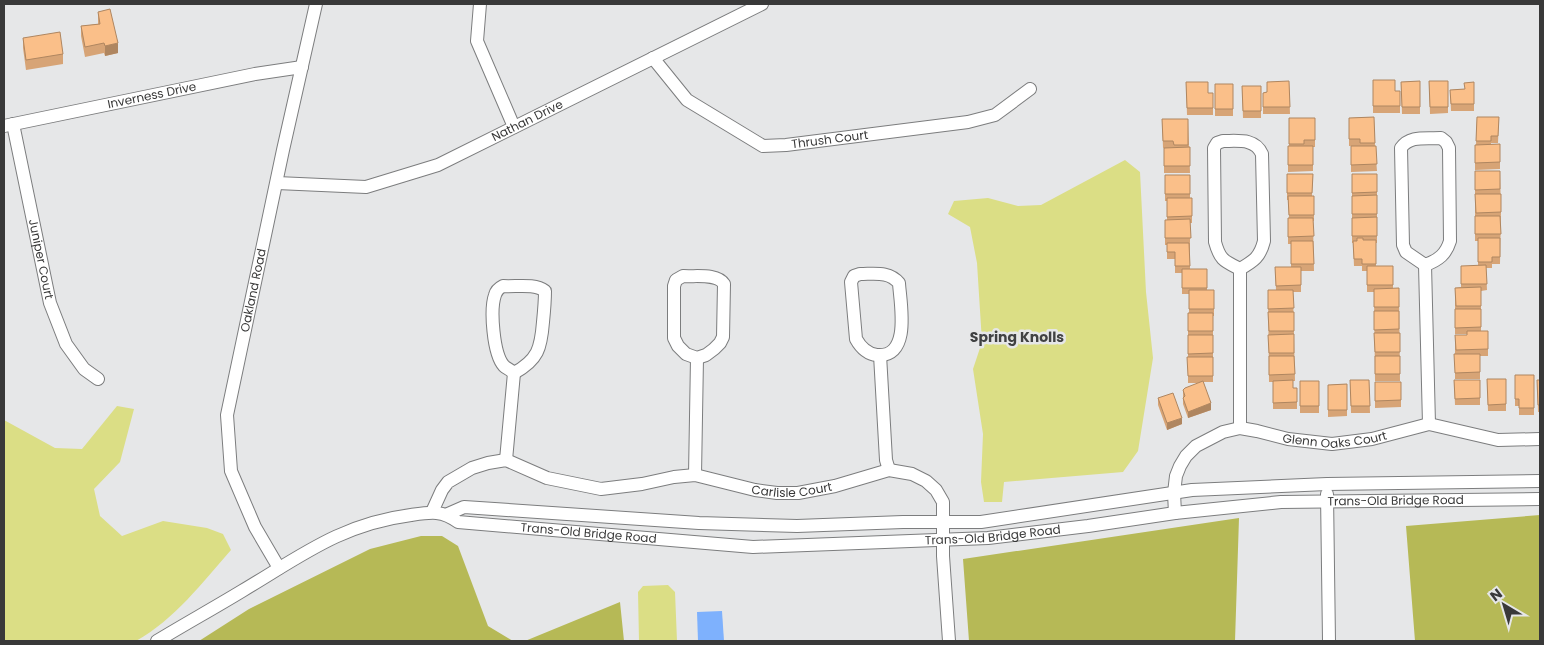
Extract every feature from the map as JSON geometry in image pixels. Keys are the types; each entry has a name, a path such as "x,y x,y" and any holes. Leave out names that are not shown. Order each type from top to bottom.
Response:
{"street":[{"name":"Oakland Road","path":"279,568 255,527 231,470 227,415 316,4"},
{"path":"480,4 477,41 514,127"},
{"name":"Nathan Drive","path":"277,183 366,187 438,164 762,4"},
{"name":"Thrush Court","path":"653,58 687,100 763,146 796,144 968,122 995,115 1030,89"},
{"name":"Inverness Drive","path":"8,125 255,74 302,67"},
{"name":"Juniper Court","path":"8,125 50,303 66,344 84,370 98,379"},
{"path":"1441,138 1450,148 1450,241 1447,251 1441,257 1425,265 1406,252 1403,245 1401,148 1405,142 1412,139 1441,138"},
{"path":"1223,141 1248,141 1260,148 1262,154 1264,241 1261,253 1252,262 1240,268 1229,264 1219,255 1216,242 1214,148 1223,141"},
{"path":"1425,265 1428,424"},
{"path":"1240,268 1240,428"},
{"path":"860,274 886,274 894,277 899,283 902,332 898,343 890,352 880,355 869,353 860,346 856,339 851,282 854,276 860,274"},
{"path":"683,276 714,277 722,280 724,284 723,337 720,344 714,349 706,355 697,358 686,354 678,346 674,338 674,286 676,280 683,276"},
{"path":"503,286 540,288 545,291 541,343 537,354 530,362 514,373 503,365 493,339 494,296 503,286"},
{"path":"880,355 886,460 889,470"},
{"path":"695,475 697,358"},
{"path":"432,512 442,490 448,482 472,468 506,460 514,373"},
{"name":"Glenn Oaks Court","path":"1175,513 1174,492 1176,476 1186,456 1196,446 1216,435 1240,428 1288,439 1332,444 1372,439 1428,424 1498,440 1540,439"},
{"name":"Carlisle Court","path":"506,460 547,478 601,488 642,484 674,477 695,475 755,490 798,493 835,486 889,470 912,474 926,481 936,490 943,502 943,556 949,641"},
{"name":"Trans-Old Bridge Road","path":"448,514 464,506 699,523 797,526 981,522 1174,492 1260,486 1540,481"},
{"path":"1327,484 1329,641"},
{"name":"Trans-Old Bridge Road","path":"157,641 279,568 346,531 373,522 432,512 448,514 458,522 753,547 988,538 1175,513 1281,502 1540,499"}],"green space":[{"path":"1125,160 1140,172 1146,292 1153,358 1138,451 1123,472 1004,482 1002,502 984,502 981,482 983,434 973,369 982,342 977,263 970,227 948,214 954,201 988,198 1018,206 1041,205"},
{"path":"117,406 134,409 120,462 94,489 100,516 122,536 163,521 207,528 223,534 231,550 176,611 136,641 4,641 4,420 55,448 82,449"},
{"path":"668,585 675,592 677,641 639,641 638,592 643,586"}],"shaded area":[{"path":"1540,515 1540,641 1415,641 1406,526"},
{"path":"1239,518 1235,641 969,641 963,559"},
{"path":"421,536 442,536 458,546 488,626 513,641 199,641 249,609 370,549"},
{"path":"620,602 624,641 525,641"}],"water":[{"path":"722,611 724,641 698,641 697,612"}],"building":[{"path":"110,9 118,43 105,46 104,43 85,47 81,26 100,24 98,12"},
{"path":"60,32 63,54 26,60 23,38"},
{"path":"1373,80 1395,80 1395,91 1400,91 1400,106 1373,106"},
{"path":"1289,81 1290,107 1263,107 1263,93 1267,92 1267,82"},
{"path":"1420,81 1420,107 1402,107 1401,82"},
{"path":"1429,81 1448,81 1448,107 1430,107"},
{"path":"1186,82 1208,82 1208,93 1213,93 1213,108 1187,108"},
{"path":"1474,82 1474,104 1451,104 1450,90 1465,89 1464,83"},
{"path":"1215,84 1233,84 1233,109 1215,109"},
{"path":"1242,86 1261,86 1261,111 1243,111"},
{"path":"1374,117 1375,143 1360,143 1360,139 1349,139 1349,118"},
{"path":"1477,117 1499,117 1498,136 1491,136 1491,141 1476,141"},
{"path":"1289,118 1315,118 1315,140 1304,140 1304,144 1289,144"},
{"path":"1162,119 1188,119 1188,145 1174,145 1173,141 1163,141"},
{"path":"1500,144 1500,162 1475,163 1475,145"},
{"path":"1288,146 1313,146 1313,165 1288,165"},
{"path":"1351,146 1376,146 1377,164 1351,165"},
{"path":"1190,147 1190,166 1164,166 1164,148"},
{"path":"1475,171 1500,171 1500,189 1475,190"},
{"path":"1287,174 1313,174 1312,193 1287,193"},
{"path":"1352,174 1377,174 1377,192 1352,193"},
{"path":"1165,175 1190,175 1190,194 1165,194"},
{"path":"1475,194 1501,194 1501,212 1476,213"},
{"path":"1377,195 1377,214 1352,214 1352,196"},
{"path":"1288,196 1314,196 1314,215 1289,215"},
{"path":"1167,198 1192,198 1192,216 1167,217"},
{"path":"1475,216 1500,216 1501,234 1475,234"},
{"path":"1377,217 1377,236 1352,236 1352,218"},
{"path":"1288,218 1313,218 1314,236 1288,237"},
{"path":"1190,219 1191,238 1165,238 1165,220"},
{"path":"1357,238 1376,240 1376,264 1362,264 1362,259 1354,259 1353,241 1357,241"},
{"path":"1478,238 1500,238 1500,257 1492,257 1492,262 1478,262"},
{"path":"1291,241 1313,241 1314,264 1291,264"},
{"path":"1167,243 1189,243 1190,266 1175,266 1175,252 1167,252"},
{"path":"1486,265 1487,284 1461,284 1461,266"},
{"path":"1367,266 1393,266 1393,285 1367,285"},
{"path":"1275,267 1301,267 1301,285 1276,286"},
{"path":"1182,269 1207,269 1207,288 1182,288"},
{"path":"1481,287 1481,306 1456,306 1455,288"},
{"path":"1399,288 1399,307 1374,307 1374,289"},
{"path":"1189,290 1214,290 1214,309 1189,309"},
{"path":"1268,290 1293,290 1294,308 1268,309"},
{"path":"1455,309 1481,309 1481,327 1455,328"},
{"path":"1374,311 1399,311 1399,329 1374,330"},
{"path":"1268,312 1294,312 1294,331 1269,331"},
{"path":"1188,313 1213,313 1213,331 1188,331"},
{"path":"1467,331 1488,331 1488,349 1456,350 1455,335 1467,335"},
{"path":"1374,333 1400,333 1400,352 1375,352"},
{"path":"1294,334 1294,353 1269,353 1268,335"},
{"path":"1188,335 1213,335 1213,353 1188,354"},
{"path":"1454,354 1480,354 1480,372 1455,373"},
{"path":"1269,356 1294,356 1295,374 1269,375"},
{"path":"1375,356 1400,356 1400,374 1375,374"},
{"path":"1187,357 1213,357 1213,376 1188,376"},
{"path":"1515,375 1534,375 1534,408 1519,408 1519,399 1515,399"},
{"path":"1487,379 1506,379 1506,404 1488,405"},
{"path":"1293,380 1293,388 1297,388 1297,402 1273,403 1273,381"},
{"path":"1350,380 1369,380 1370,406 1351,406"},
{"path":"1454,380 1480,380 1480,398 1455,399"},
{"path":"1537,380 1540,380 1540,405 1538,405"},
{"path":"1203,381 1211,403 1188,412 1183,398 1185,396 1183,390"},
{"path":"1300,381 1319,381 1319,406 1300,406"},
{"path":"1375,382 1401,382 1401,400 1375,401"},
{"path":"1347,384 1347,410 1328,410 1328,385"},
{"path":"1173,393 1182,418 1167,423 1158,398"}],"district":[{"name":"Spring Knolls","path":"1017,337"}]}
